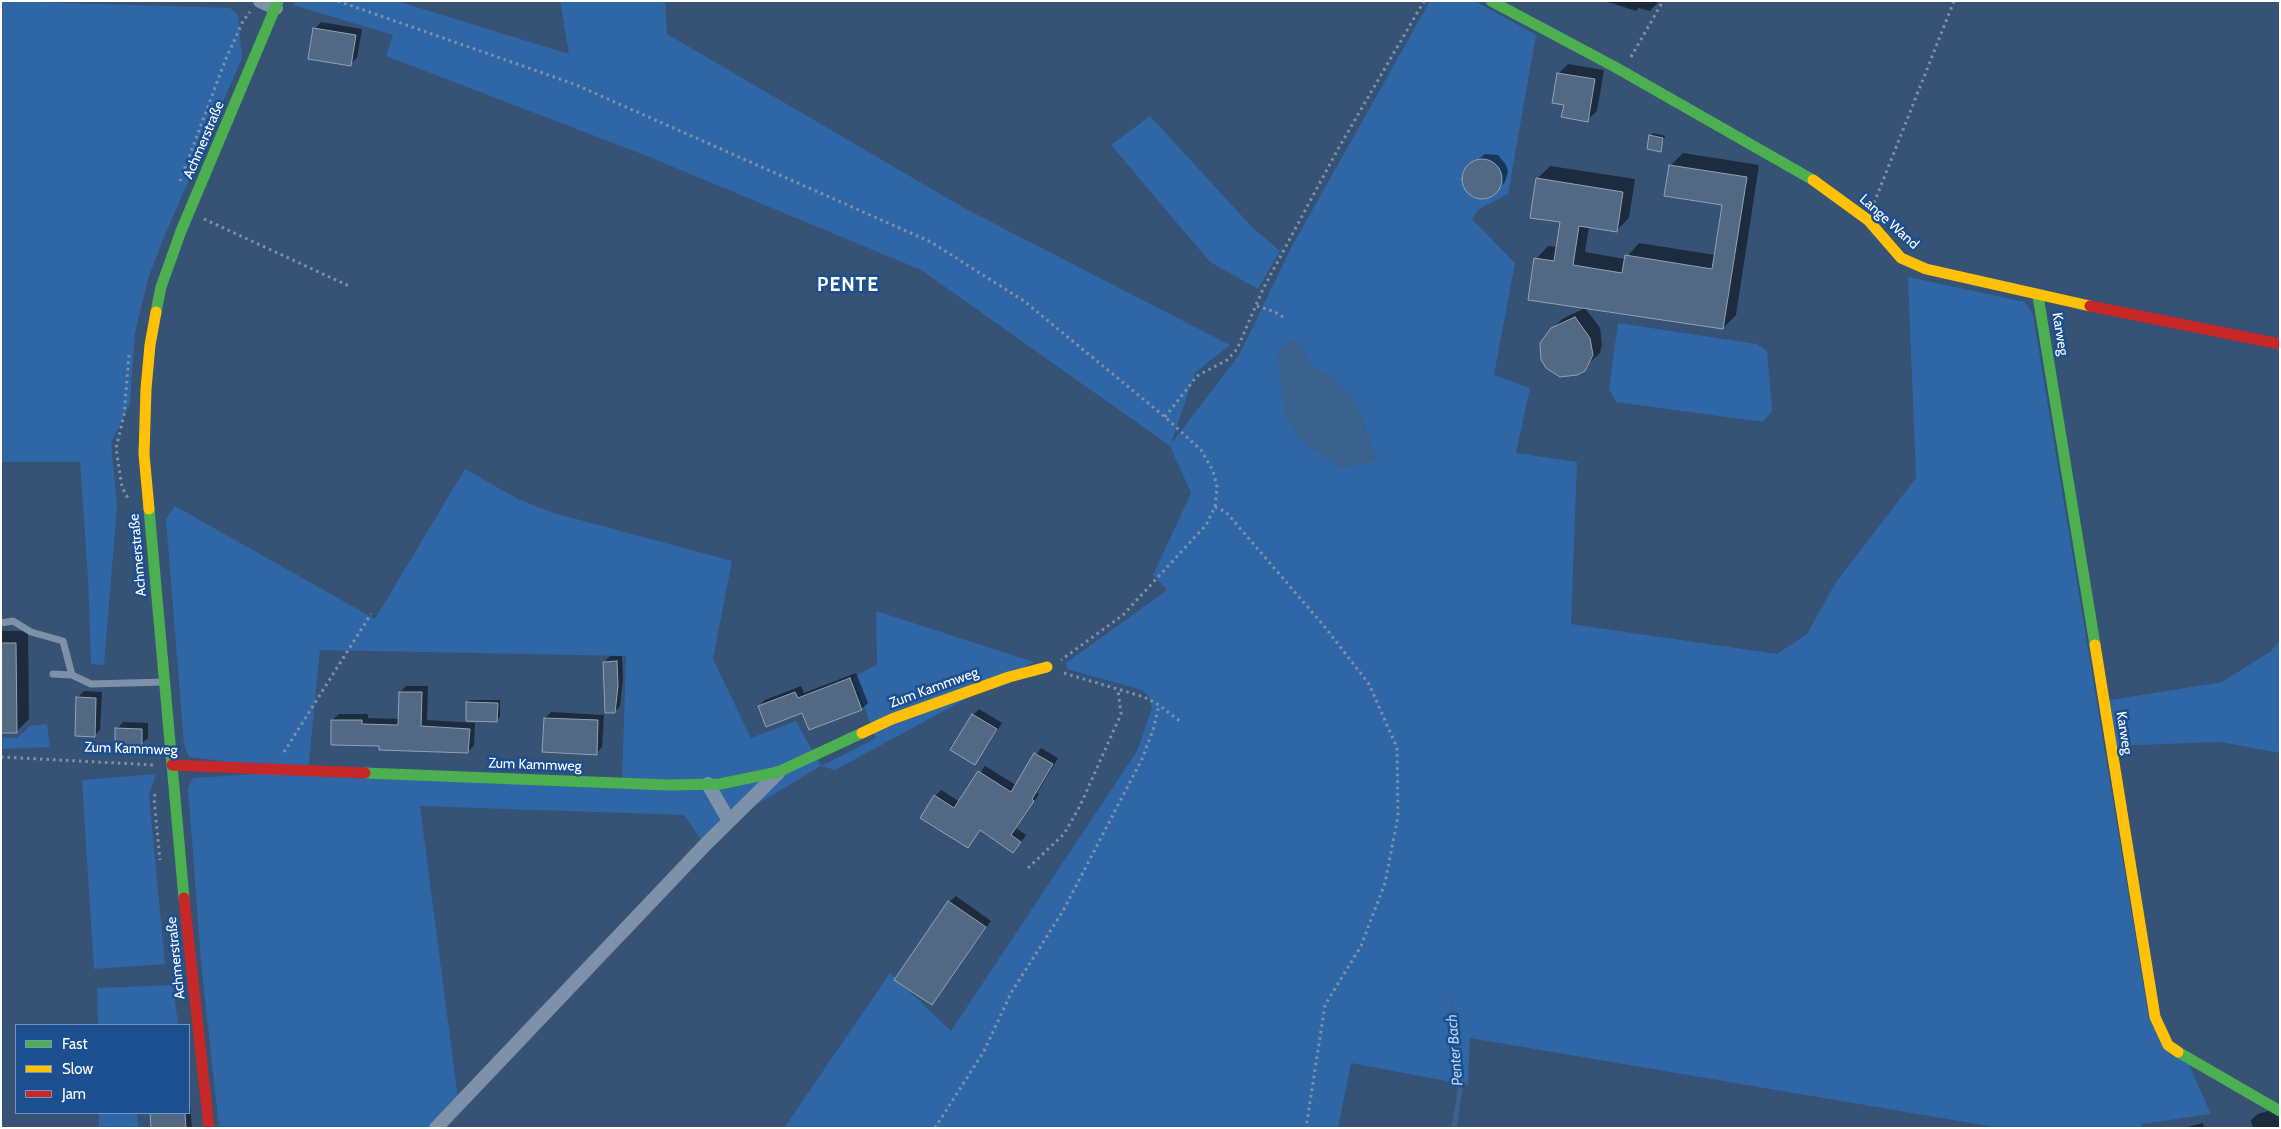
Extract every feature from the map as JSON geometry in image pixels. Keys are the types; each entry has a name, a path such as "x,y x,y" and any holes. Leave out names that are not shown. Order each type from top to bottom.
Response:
{"street":[{"path":"260,1 277,4"},
{"name":"Lange Wand","path":"1491,1 1623,71 1810,178 1868,220 1902,258 1926,269 2038,296 2280,344"},
{"name":"Achmerstraße","path":"208,1128 164,682 144,454 146,389 150,346 161,287 189,212 277,4"},
{"name":"Karweg","path":"2038,296 2154,1017 2168,1045 2186,1058 2240,1086 2280,1111"},
{"name":"Zum Kammweg","path":"172,765 658,784 720,784 778,772 892,719 1009,676 1047,667"},
{"path":"436,1128 778,772"},
{"path":"708,784 729,821"}],"lane":[{"path":"1,623 13,622 31,632 63,641 72,675"},
{"path":"53,674 72,675 91,684 164,682"}],"path":[{"path":"338,1 574,84 931,242 1024,301 1165,417 1201,450 1212,471 1217,487 1215,507 1206,526 1123,615 1060,661 1047,667"},
{"path":"1165,417 1197,376 1226,360 1236,349 1263,289 1338,150 1424,1"},
{"path":"1623,71 1663,1"},
{"path":"1868,220 1882,180 1954,1"},
{"path":"189,212 349,286"},
{"path":"1256,306 1275,312 1286,320"},
{"path":"1215,507 1226,512 1324,626 1369,684 1397,748 1398,816 1385,883 1361,946 1324,1005 1306,1128"},
{"path":"273,770 372,614"},
{"path":"1047,667 1159,705 1181,722"},
{"path":"1028,868 1064,834 1080,806 1121,714 1118,690"},
{"path":"934,1128 984,1051 1011,992 1063,911 1142,759 1153,730 1159,705"},
{"name":"Zum Kammweg","path":"1,757 111,764 172,765"}],"shaded area":[{"path":"1,1 230,8 238,15 242,58 164,237 148,279 135,333 130,404 111,443 117,506 104,665 91,664 88,578 80,462 1,462"},
{"path":"295,1 397,1 569,54 560,1 665,1 667,34 966,209 1230,345 1195,373 1171,444 1239,355 1292,246 1430,1 1475,1 1536,35 1508,194 1479,209 1472,219 1515,263 1494,375 1530,388 1516,453 1577,462 1571,624 1777,654 1807,634 1836,582 1916,478 1908,277 2025,302 2033,315 2149,1019 2186,1058 2211,1114 2142,1124 2142,1128 2000,1128 1470,1038 1468,1085 1351,1063 1338,1128 784,1128 890,973 951,1031 1137,751 1152,708 1150,698 1142,690 1067,669 1066,663 1167,590 1153,575 1191,493 1170,446 921,270 647,156 386,56 393,35 293,5","holes":["1295,338 1311,366 1357,405 1377,461 1278,352"]},
{"path":"1150,116 1252,227 1280,251 1258,289 1210,262 1111,145"},
{"path":"1618,323 1757,344 1767,351 1772,411 1763,422 1616,402 1609,389"},
{"path":"1295,338 1311,366 1335,378 1357,405 1377,461 1342,468 1302,442 1283,411 1278,352"},
{"path":"465,469 518,499 554,513 732,561 713,659 751,738 796,721 821,766 729,821 705,845 684,815 420,806 458,1099 430,1128 219,1128 201,962 188,788 193,778 303,771 189,757 184,745 166,519 175,506 375,619","holes":["320,650 626,656 622,783 308,771"]},
{"path":"876,611 1034,662 835,770 821,766 876,738 853,678 877,664"},
{"path":"2280,640 2280,753 2221,742 2111,746 2104,701 2222,682 2271,651"},
{"path":"47,724 50,747 1,749 1,737 17,738 30,726"},
{"path":"156,774 149,795 165,964 94,969 82,780"},
{"path":"173,985 178,1024 98,1024 97,988"},
{"path":"99,1114 137,1114 138,1128 99,1128"}],"building":[{"path":"313,28 356,35 351,66 308,59"},
{"path":"1557,73 1595,79 1588,122 1561,117 1564,105 1552,103"},
{"path":"1649,135 1663,138 1661,152 1647,149"},
{"path":"1478,159 1486,159 1493,162 1499,168 1502,179 1499,190 1493,196 1486,199 1478,199 1471,196 1465,190 1462,183 1462,175 1465,168 1471,162"},
{"path":"1669,165 1747,177 1723,329 1528,300 1534,258 1554,261 1560,222 1530,218 1536,178 1623,192 1617,232 1579,226 1573,265 1622,273 1625,255 1712,269 1722,205 1664,196"},
{"path":"1575,317 1590,338 1593,355 1585,371 1577,375 1560,377 1546,368 1541,360 1540,343 1551,328"},
{"path":"1,643 16,643 17,733 1,733"},
{"path":"617,661 618,686 615,713 605,713 603,662"},
{"path":"850,678 862,710 809,730 802,713 766,727 758,706 795,692 798,698"},
{"path":"399,692 422,692 421,726 470,729 468,753 379,750 379,746 331,745 331,720 362,720 362,724 398,725"},
{"path":"76,697 96,698 95,737 75,736"},
{"path":"466,702 498,703 497,722 466,721"},
{"path":"972,714 997,729 975,765 950,750"},
{"path":"544,718 598,720 597,755 542,752"},
{"path":"115,728 142,729 142,745 115,745"},
{"path":"1034,753 1053,764 1032,799 1034,801 1011,835 1021,842 1013,853 980,830 968,848 920,818 934,795 954,808 978,771 1011,792"},
{"path":"948,901 986,927 932,1005 894,980"},
{"path":"150,1114 185,1114 186,1128 151,1128"}],"waterway":[{"name":"Penter Bach","path":"1451,1002 1460,1090 1454,1128"}],"traffic: fast":[{"path":"156,312 161,287 181,231 278,1"},
{"path":"1491,1 1615,67 1813,180"},
{"path":"2038,296 2095,645"},
{"path":"149,509 184,898"},
{"path":"365,773 668,785 720,784 778,772 862,733"},
{"path":"2178,1052 2280,1111"}],"traffic: slow":[{"path":"1813,180 1868,220 1901,258 1926,269 2090,306"},
{"path":"149,509 144,454 146,389 150,345 156,312"},
{"path":"2095,645 2155,1017 2168,1045 2178,1052"},
{"path":"862,733 892,719 1009,677 1047,667"}],"traffic: jam":[{"path":"2090,306 2280,344"},
{"path":"172,765 365,773"},
{"path":"184,898 209,1128"}],"district":[{"name":"PENTE","path":"848,285"}]}
